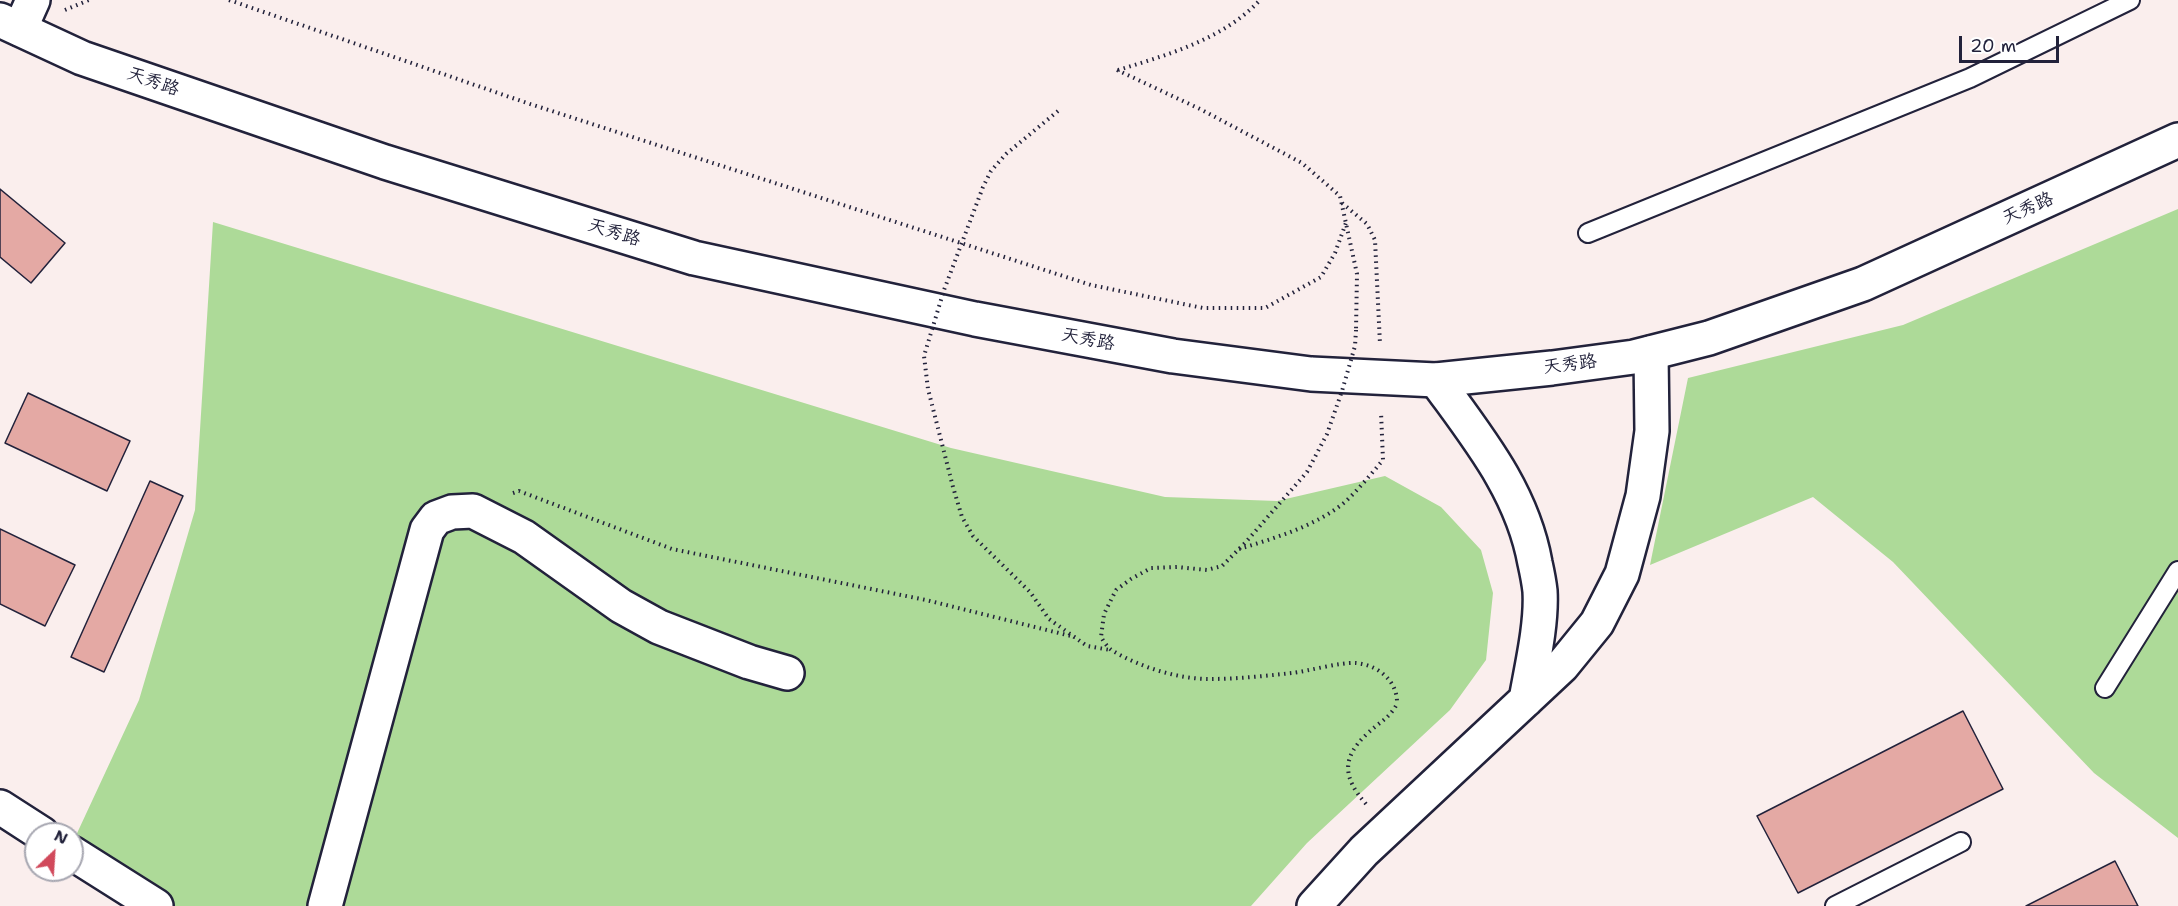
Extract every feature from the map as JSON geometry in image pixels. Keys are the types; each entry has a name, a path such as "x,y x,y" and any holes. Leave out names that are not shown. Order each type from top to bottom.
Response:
{"main road":[{"path":"10,25 33,0"},
{"name":"天秀路","path":"10,25 82,57 374,158 694,258 975,319 1173,356 1311,374 1436,380 1552,368 1651,353 1708,338 1863,284 2178,140"},
{"path":"1314,906 1364,851 1580,647 1597,623 1622,574 1643,496 1652,431 1651,353"},
{"path":"1436,380 1489,453 1520,508 1532,548 1540,591 1536,638 1526,700"},
{"path":"325,906 427,530 436,518 452,512 473,511 524,537 621,606 658,627 749,662 788,673"},
{"path":"0,807 24,822"},
{"path":"84,861 156,906"}],"lane":[{"path":"1588,232 1970,78 2130,0"},
{"path":"2105,688 2178,571"},
{"path":"1835,906 1961,842"}],"path":[{"path":"229,0 527,103 1091,285 1203,308 1265,308 1321,277 1335,253 1347,220"},
{"path":"1110,650 1101,637 1104,614 1116,590 1151,568 1177,567 1207,570 1221,566 1239,549 1306,472 1322,444 1342,391 1355,346 1357,274 1340,196 1302,163 1200,109 1117,70 1172,53 1216,33 1247,15 1260,0"},
{"path":"1058,111 1006,154 991,171 944,290 924,356 928,389 962,517 973,536 1030,592 1049,619 1087,646 1110,650 1137,663 1170,673 1208,679 1290,673 1356,663 1377,670 1392,682 1398,694 1397,704 1390,716 1366,734 1348,758 1347,769 1351,784 1364,802 1391,826"},
{"path":"1239,549 1284,535 1343,504 1383,460 1375,240 1367,224 1342,203"},
{"path":"509,494 519,491 672,549 926,600 1075,637"}],"green space":[{"path":"2178,209 2178,838 2094,773 1893,562 1813,497 1650,565 1688,378 1903,325"},
{"path":"213,222 951,448 1165,497 1277,501 1385,476 1441,507 1481,550 1493,593 1486,660 1450,710 1307,843 1251,906 157,906 84,853 82,822 139,700 195,510"}],"building":[{"path":"0,189 65,243 31,283 0,257"},
{"path":"28,393 130,441 107,491 5,443"},
{"path":"150,481 183,496 104,672 71,657"},
{"path":"0,529 75,565 45,626 0,604"},
{"path":"1963,711 2003,789 1798,893 1757,816"},
{"path":"2115,861 2138,906 2026,906"}]}
